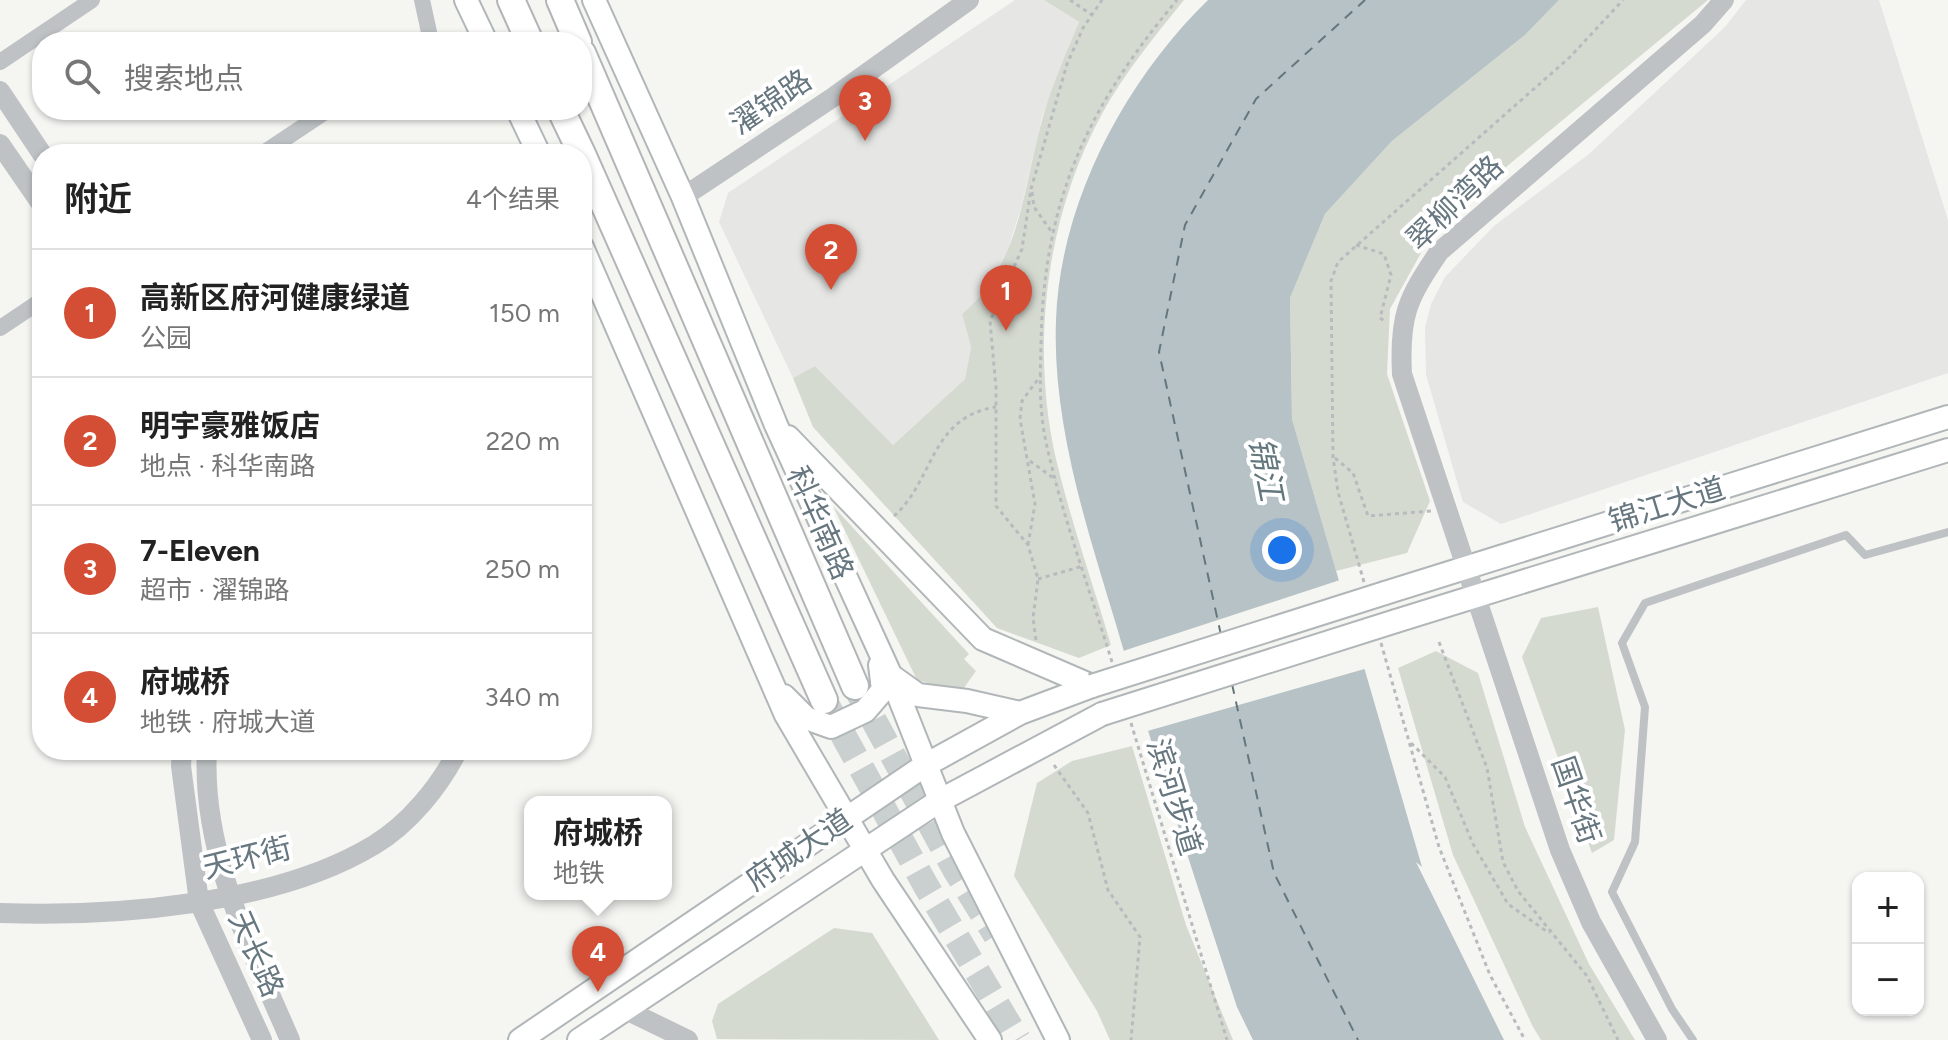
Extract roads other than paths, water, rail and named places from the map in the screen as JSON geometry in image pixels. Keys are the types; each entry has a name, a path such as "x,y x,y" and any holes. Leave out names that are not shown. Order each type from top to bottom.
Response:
{"highway":[{"path":"511,0 525,32"},
{"path":"560,0 574,32"},
{"name":"科华南路","path":"592,76 855,686"},
{"path":"566,120 577,144"},
{"path":"592,177 824,700"}],"main road":[{"path":"466,0 481,32"},
{"name":"科华南路","path":"594,4 683,197 776,425 890,674 939,801 1058,1040"},
{"path":"523,120 534,144"},
{"path":"592,275 786,715 866,850 990,1040"},
{"name":"锦江大道","path":"1092,686 1948,417"},
{"path":"776,425 983,639 1092,686"},
{"name":"锦江大道","path":"1102,714 1948,450"},
{"path":"772,683 806,718 831,727 865,711 883,690 878,650"},
{"path":"890,674 918,695 967,701 1020,713"},
{"name":"府城大道","path":"520,1040 924,766 1020,713 1092,686"},
{"name":"府城大道","path":"579,1040 939,801 1102,714"}],"street":[{"path":"45,32 92,0"},
{"path":"422,0 429,32"},
{"name":"濯锦路","path":"683,197 835,96 969,0"},
{"name":"翠柳湾路","path":"1467,568 1402,374 1400,331 1413,290 1439,252 1703,24 1724,0"},
{"path":"0,62 32,40"},
{"path":"0,91 35,144"},
{"path":"277,144 313,120"},
{"path":"0,144 32,190"},
{"path":"0,328 32,307"},
{"name":"国华街","path":"1467,568 1560,850 1591,922 1657,1040"},
{"name":"天长路","path":"181,760 199,902 262,1040"},
{"name":"天长路","path":"207,760 206,778 228,897 290,1040"},
{"name":"天环街","path":"0,913 54,915 199,902 228,897 330,868 376,844 414,811 453,760"},
{"path":"624,1009 688,1040"}],"lane":[{"path":"1693,1040 1672,1009 1612,892 1635,842 1645,707 1622,643 1645,603 1659,598 1846,535 1865,555 1948,532"}],"water":[{"name":"锦江","path":"1208,0 1559,0 1525,35 1392,141 1325,214 1290,298 1292,419 1422,867 1416,862 1504,1040 1253,1040 1237,1007 1093,548 1073,473 1059,397 1056,320 1060,276 1084,188 1102,146 1150,68"}],"tunnel":[{"path":"855,686 956,871 996,935"},
{"path":"824,700 926,886 1018,1040"}],"place":[{"name":"7-Eleven","path":"865,141"},
{"name":"明宇豪雅饭店","path":"831,290"},
{"name":"高新区府河健康绿道","path":"1006,331"},
{"name":"府城桥","path":"598,992"}]}
